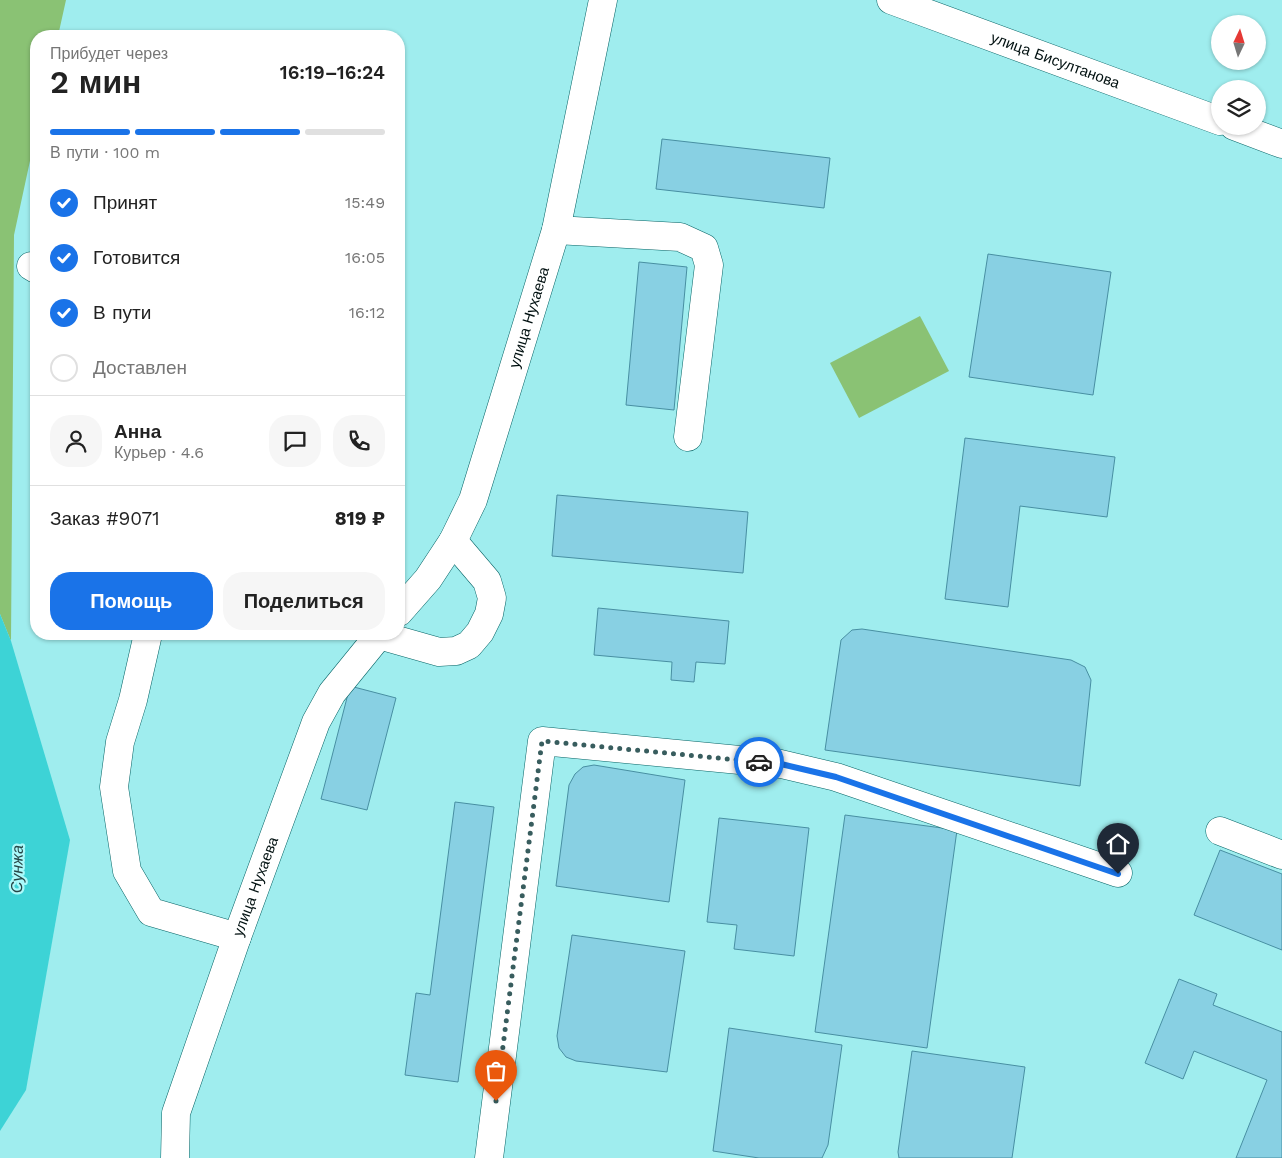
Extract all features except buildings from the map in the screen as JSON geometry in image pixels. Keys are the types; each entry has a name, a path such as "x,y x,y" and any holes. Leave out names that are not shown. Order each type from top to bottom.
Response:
{"street":[{"name":"улица Нухаева","path":"405,605 428,579 453,541 473,500 556,230 602,0"},
{"name":"улица Бисултанова","path":"891,0 1211,118"},
{"path":"1258,135 1282,144"},
{"path":"556,230 680,237 704,248 709,265 688,437"},
{"path":"399,640 438,652 456,651 469,645 480,632 489,614 492,598 487,581 453,541"},
{"path":"147,640 120,742 114,787 127,871 151,912 237,937"},
{"name":"улица Нухаева","path":"175,1158 176,1113 237,937 316,722 332,693 375,640"},
{"path":"489,1158 542,741 781,764 836,777 1118,874"},
{"path":"1220,830 1282,855"}],"green space":[{"path":"0,0 66,0 59,30 30,30 30,161 14,235 11,641 0,614"},
{"path":"920,316 949,371 859,418 830,363"}],"water":[{"name":"Сунжа","path":"0,614 11,641 70,840 26,1090 0,1131"}],"way so far":[{"path":"496,1101 542,741 759,762"}],"route":[{"path":"759,762 781,764 836,777 986,827 1118,874"}]}
